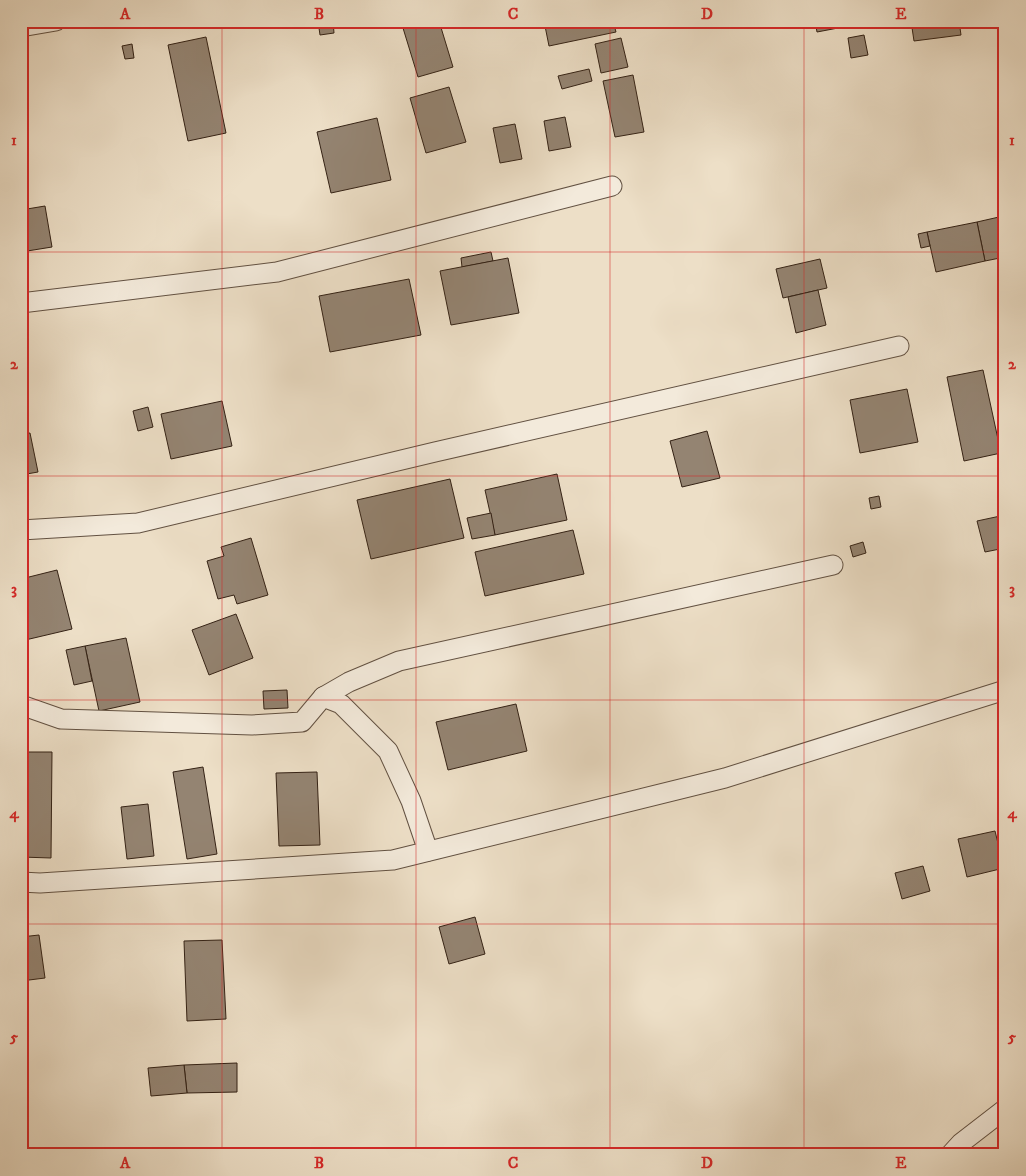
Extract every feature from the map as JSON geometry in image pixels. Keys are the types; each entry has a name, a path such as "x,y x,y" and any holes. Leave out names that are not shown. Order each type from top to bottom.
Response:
{"street":[{"path":"21,27 56,21"},
{"path":"21,303 277,272 612,186"},
{"path":"21,530 138,523 435,452 899,346"},
{"path":"21,705 61,719 252,725 302,722 323,697 349,682 400,661 834,566"},
{"path":"21,882 40,883 392,860 725,778 1005,690"},
{"path":"323,697 341,704 388,750 411,801 428,851"},
{"path":"950,1155 960,1143 1005,1109"}],"building":[{"path":"318,21 333,21 334,33 320,35"},
{"path":"427,21 439,21 453,67 418,77 403,28"},
{"path":"544,21 613,21 616,32 549,46"},
{"path":"815,21 837,21 838,28 817,32"},
{"path":"911,21 959,21 961,35 914,41"},
{"path":"864,35 868,55 851,58 848,38"},
{"path":"206,37 226,133 188,141 168,45"},
{"path":"621,38 628,67 601,73 595,44"},
{"path":"132,44 134,58 125,59 122,46"},
{"path":"589,69 592,81 562,89 558,76"},
{"path":"633,75 644,132 615,137 603,81"},
{"path":"449,87 466,142 426,153 410,98"},
{"path":"565,117 571,147 549,151 544,121"},
{"path":"377,118 391,180 331,193 317,132"},
{"path":"515,124 522,159 500,163 493,128"},
{"path":"45,206 52,247 21,252 21,210"},
{"path":"999,217 1005,244 1005,257 985,261 977,222"},
{"path":"977,222 985,261 936,272 927,232"},
{"path":"927,232 930,246 921,248 918,234"},
{"path":"491,252 493,261 462,267 461,258"},
{"path":"508,258 519,313 451,325 440,271"},
{"path":"820,259 827,288 783,298 776,269"},
{"path":"409,279 421,335 330,352 319,296"},
{"path":"818,290 826,325 796,333 788,297"},
{"path":"983,370 1001,453 964,461 947,377"},
{"path":"907,389 918,442 860,453 850,400"},
{"path":"222,401 232,446 171,459 161,414"},
{"path":"148,407 153,427 138,431 133,411"},
{"path":"707,431 720,478 682,487 670,441"},
{"path":"30,433 38,472 21,475 21,434"},
{"path":"557,474 567,520 495,535 485,490"},
{"path":"450,479 464,538 371,559 357,500"},
{"path":"879,496 881,507 871,509 869,498"},
{"path":"491,513 495,535 472,539 467,518"},
{"path":"1005,515 1005,548 985,552 977,521"},
{"path":"573,530 584,574 485,596 475,552"},
{"path":"251,538 268,595 237,604 234,595 218,599 207,561 224,556 221,547"},
{"path":"863,542 866,553 853,557 850,546"},
{"path":"57,570 72,629 21,641 21,579"},
{"path":"236,614 253,658 209,675 192,630"},
{"path":"126,638 140,702 99,711 85,646"},
{"path":"85,646 92,681 74,685 66,650"},
{"path":"287,690 288,708 264,709 263,691"},
{"path":"516,704 527,751 448,770 436,722"},
{"path":"21,752 52,752 51,858 21,857"},
{"path":"203,767 217,854 187,859 173,772"},
{"path":"317,772 320,845 279,846 276,773"},
{"path":"148,804 154,856 127,859 121,807"},
{"path":"995,831 1004,868 967,877 958,839"},
{"path":"923,866 930,891 902,899 895,873"},
{"path":"475,917 485,954 449,964 439,927"},
{"path":"39,935 45,978 21,981 21,937"},
{"path":"222,940 226,1019 187,1021 184,941"},
{"path":"237,1063 237,1092 187,1093 184,1065"},
{"path":"184,1065 187,1093 151,1096 148,1068"}]}
